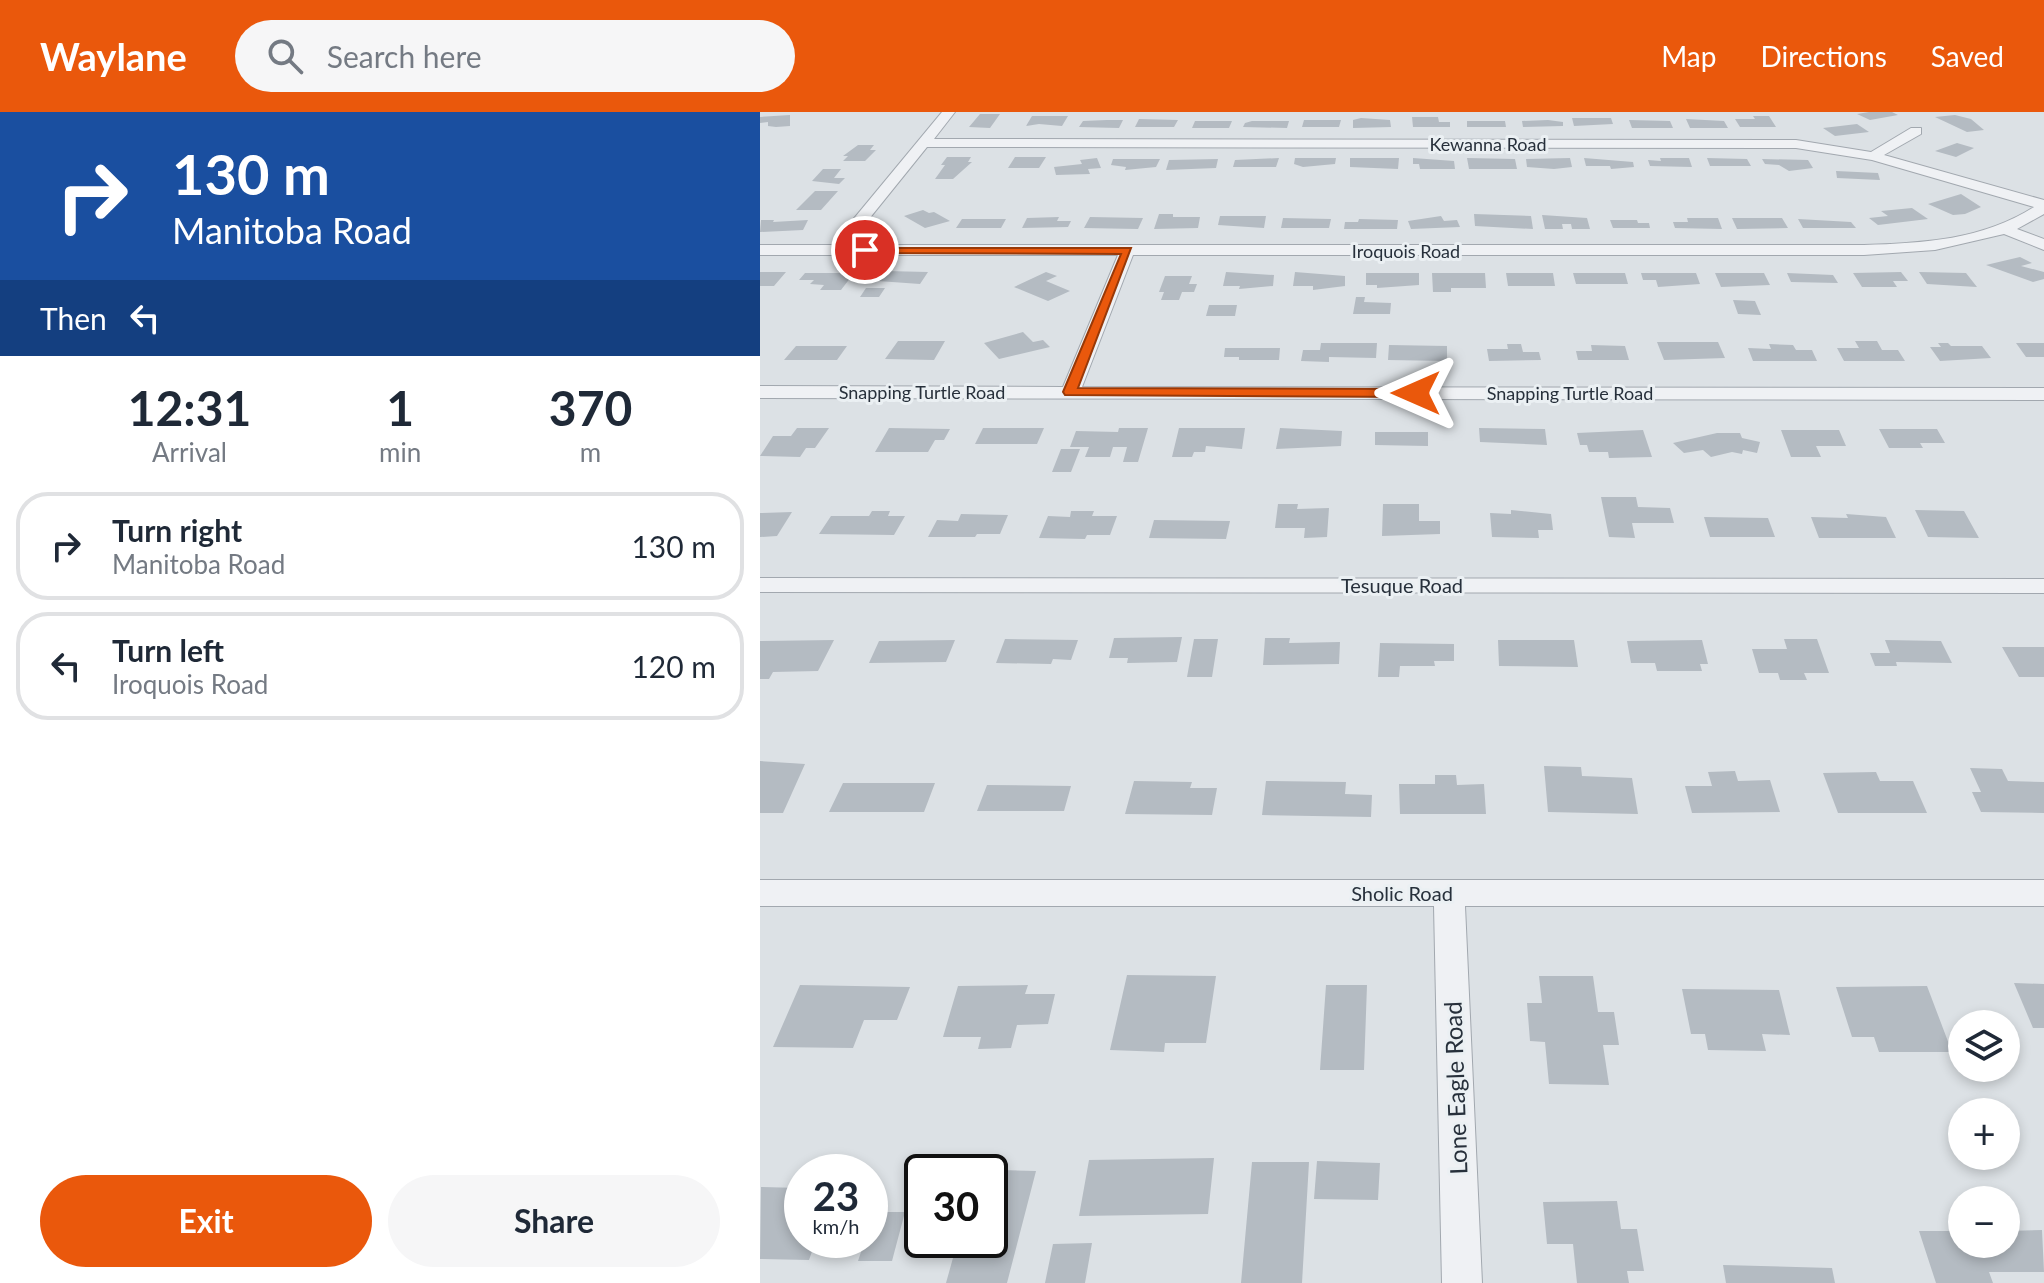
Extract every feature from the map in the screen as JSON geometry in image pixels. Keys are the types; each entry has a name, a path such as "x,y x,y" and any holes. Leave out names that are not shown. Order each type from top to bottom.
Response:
{"street":[{"path":"836,250 949,112"},
{"path":"1873,156 1916,131"},
{"name":"Kewanna Road","path":"924,143 1796,144 1873,156 2044,206"},
{"name":"Iroquois Road","path":"760,250 1864,250 1921,248 2005,229 2026,220 2044,206"},
{"path":"2005,229 2044,245"},
{"path":"1070,392 1127,251"},
{"name":"Snapping Turtle Road","path":"760,392 2044,394"},
{"name":"Tesuque Road","path":"760,585 2044,586"},
{"name":"Sholic Road","path":"760,893 2044,893"},
{"name":"Lone Eagle Road","path":"1449,893 1462,1283"}],"building":[{"path":"980,114 1000,114 990,128 969,127"},
{"path":"1857,114 1898,115 1870,120"},
{"path":"790,115 790,126 760,123 760,117"},
{"path":"1955,115 1971,119 1984,130 1967,132 1935,117"},
{"path":"1032,116 1068,116 1062,126 1026,126"},
{"path":"1753,116 1769,116 1776,127 1740,127 1735,119 1755,119"},
{"path":"1412,117 1438,117 1439,122 1450,122 1450,127 1413,127"},
{"path":"1572,118 1611,118 1613,124 1574,126"},
{"path":"1139,119 1178,120 1174,127 1135,127"},
{"path":"1686,119 1724,121 1728,128 1690,128"},
{"path":"1123,120 1119,128 1079,127 1083,121"},
{"path":"1304,120 1341,120 1339,127 1302,127"},
{"path":"1353,120 1390,120 1391,127 1353,128"},
{"path":"1629,120 1670,121 1673,128 1632,128"},
{"path":"1195,121 1232,121 1229,128 1192,128"},
{"path":"1252,121 1289,121 1287,128 1243,127"},
{"path":"1467,121 1505,121 1506,127 1467,127"},
{"path":"1522,121 1563,122 1563,126 1523,127"},
{"path":"1857,124 1869,132 1835,136 1823,128"},
{"path":"1957,143 1974,148 1956,157 1935,151"},
{"path":"858,145 874,145 870,150 876,150 865,161 843,161 848,156 843,156"},
{"path":"947,157 971,157 968,162 972,162 953,179 935,179"},
{"path":"1015,157 1046,157 1039,168 1008,168"},
{"path":"1097,158 1101,168 1088,169 1090,174 1056,175 1054,167 1082,164 1080,160"},
{"path":"1279,158 1276,167 1233,167 1235,160"},
{"path":"1295,158 1336,158 1335,164 1303,167 1294,164"},
{"path":"1350,158 1399,158 1398,169 1350,167"},
{"path":"1413,158 1454,161 1455,169 1420,169 1419,164 1413,164"},
{"path":"1467,158 1515,159 1517,169 1469,169"},
{"path":"1570,158 1572,167 1554,169 1527,167 1526,159"},
{"path":"1584,158 1633,162 1634,167 1611,169 1610,166 1586,166"},
{"path":"1660,158 1689,158 1692,167 1650,166 1648,160 1661,161"},
{"path":"1707,158 1747,159 1751,166 1710,166"},
{"path":"1113,159 1160,159 1156,167 1125,170 1126,167 1111,165"},
{"path":"1218,159 1216,168 1166,170 1169,160"},
{"path":"1762,159 1808,160 1813,168 1789,171 1779,165 1765,164"},
{"path":"823,169 841,169 834,178 845,178 839,184 812,181"},
{"path":"1836,171 1878,173 1880,180 1837,178"},
{"path":"815,191 838,191 821,210 796,210"},
{"path":"1961,194 1981,207 1953,215 1928,204"},
{"path":"1912,208 1928,219 1878,225 1869,218 1888,216 1881,211"},
{"path":"923,210 950,221 925,228 904,216"},
{"path":"1159,214 1200,217 1198,228 1154,229"},
{"path":"1474,214 1531,216 1533,229 1475,226"},
{"path":"1542,215 1587,218 1590,229 1572,229 1571,224 1562,224 1563,229 1545,229"},
{"path":"1220,216 1266,216 1264,228 1218,225"},
{"path":"1441,216 1444,221 1457,220 1460,227 1411,229 1408,221"},
{"path":"1059,217 1057,221 1071,221 1068,227 1022,228 1027,218"},
{"path":"1090,217 1143,218 1138,229 1084,228"},
{"path":"1283,218 1331,219 1329,228 1281,228"},
{"path":"1687,218 1718,218 1722,229 1675,228 1673,222 1688,222"},
{"path":"1732,218 1782,218 1788,228 1737,229"},
{"path":"962,219 1006,219 1001,228 956,228"},
{"path":"1359,219 1398,220 1397,229 1344,229 1345,222 1358,222"},
{"path":"1798,219 1851,222 1856,228 1803,228"},
{"path":"761,220 808,220 803,230 760,232"},
{"path":"1610,220 1637,220 1638,223 1649,223 1650,228 1613,228"},
{"path":"2020,257 2032,263 2021,266 2044,272 2044,279 2033,282 1986,265"},
{"path":"885,271 928,272 920,284 878,281"},
{"path":"760,272 786,272 774,286 760,286"},
{"path":"1046,272 1057,276 1046,281 1070,291 1048,301 1014,287"},
{"path":"1226,272 1274,275 1273,286 1239,289 1240,286 1223,286"},
{"path":"1295,272 1345,276 1345,286 1313,290 1313,286 1293,286"},
{"path":"1901,272 1908,281 1893,281 1897,287 1862,287 1853,273"},
{"path":"1919,272 1966,273 1977,287 1927,284"},
{"path":"805,273 854,273 841,290 820,290 824,285 810,284 814,280 799,280"},
{"path":"1366,273 1419,273 1419,285 1377,288 1377,285 1366,285"},
{"path":"1432,273 1485,273 1486,288 1451,288 1451,292 1433,292"},
{"path":"1506,273 1553,273 1555,286 1508,286"},
{"path":"1573,273 1625,273 1628,284 1576,284"},
{"path":"1641,273 1696,273 1700,284 1658,287 1656,280 1643,280"},
{"path":"1715,273 1764,273 1770,285 1721,287"},
{"path":"1787,273 1833,275 1838,283 1791,282"},
{"path":"1165,276 1192,276 1189,284 1197,284 1194,292 1182,292 1179,300 1161,300 1164,292 1159,292"},
{"path":"866,288 885,288 879,297 860,297"},
{"path":"1356,297 1365,297 1364,302 1391,303 1390,314 1353,314"},
{"path":"1733,300 1755,301 1761,315 1738,314"},
{"path":"1209,305 1237,305 1235,316 1206,316"},
{"path":"1023,332 1033,342 1043,340 1050,347 999,359 984,343"},
{"path":"898,341 945,341 934,360 885,359"},
{"path":"1855,341 1877,341 1882,350 1898,350 1905,361 1844,361 1837,348 1859,348"},
{"path":"1657,342 1718,342 1725,358 1664,360"},
{"path":"1321,343 1377,343 1376,358 1329,357 1329,362 1301,361 1303,350 1320,350"},
{"path":"1938,343 1982,346 1991,358 1940,361 1930,347 1941,347"},
{"path":"2016,343 2044,343 2044,357 2026,357"},
{"path":"1507,344 1521,344 1523,352 1539,352 1541,360 1489,361 1487,349 1508,349"},
{"path":"1769,344 1812,350 1817,361 1753,361 1748,348 1771,349"},
{"path":"1389,345 1447,346 1447,361 1388,360"},
{"path":"1591,345 1625,346 1629,360 1578,360 1576,351 1592,351"},
{"path":"796,346 847,346 837,360 784,360"},
{"path":"1225,348 1280,348 1279,360 1224,357"},
{"path":"797,428 829,428 815,448 806,448 800,457 760,456 773,436 791,436"},
{"path":"889,428 950,429 944,440 935,440 928,452 875,452"},
{"path":"983,428 1044,428 1037,444 975,444"},
{"path":"1119,428 1148,428 1138,462 1123,462 1127,447 1113,447 1110,457 1085,457 1089,447 1070,447 1076,431 1118,432"},
{"path":"1179,428 1245,428 1242,449 1206,446 1205,452 1194,452 1192,457 1172,457"},
{"path":"1280,428 1342,431 1341,446 1276,449"},
{"path":"1479,428 1545,429 1547,445 1480,442"},
{"path":"1879,429 1937,429 1945,443 1920,443 1923,448 1889,448"},
{"path":"1643,430 1652,457 1609,458 1608,452 1589,452 1587,445 1580,445 1577,433"},
{"path":"1781,430 1839,430 1846,446 1816,446 1821,457 1791,457"},
{"path":"1375,432 1428,432 1428,446 1375,445"},
{"path":"1717,433 1740,433 1742,438 1760,442 1757,453 1743,450 1742,454 1732,452 1711,457 1703,450 1684,453 1673,443"},
{"path":"1061,449 1080,449 1071,472 1052,472"},
{"path":"1601,497 1636,497 1638,507 1670,508 1674,523 1632,523 1635,538 1609,537"},
{"path":"1278,504 1298,504 1297,509 1329,508 1327,537 1304,538 1305,528 1275,528"},
{"path":"1383,504 1419,504 1419,521 1440,521 1440,534 1382,536"},
{"path":"1511,510 1551,514 1553,530 1538,530 1539,538 1492,537 1490,513 1511,514"},
{"path":"1915,510 1964,511 1979,538 1928,537"},
{"path":"872,511 890,511 888,516 905,516 894,535 819,534 831,516 869,516"},
{"path":"1071,511 1094,511 1092,516 1117,516 1110,535 1087,535 1085,539 1039,538 1048,516 1070,517"},
{"path":"792,512 777,536 760,537 760,513"},
{"path":"961,514 1008,515 1000,534 928,537 937,520 958,521"},
{"path":"1846,514 1886,517 1896,538 1819,538 1811,517 1848,518"},
{"path":"1704,517 1768,518 1775,537 1710,537"},
{"path":"1154,520 1230,521 1226,539 1149,538"},
{"path":"1182,637 1177,662 1127,663 1128,658 1109,658 1114,638"},
{"path":"1265,638 1290,638 1289,643 1340,642 1339,664 1263,665"},
{"path":"1005,639 1078,640 1071,660 1053,659 1051,664 996,663"},
{"path":"1194,639 1218,639 1212,677 1187,677"},
{"path":"1784,639 1817,639 1829,673 1804,673 1807,680 1780,680 1778,673 1759,673 1752,649 1787,649"},
{"path":"834,640 818,671 773,672 769,679 760,679 760,641"},
{"path":"955,640 946,662 869,663 879,641"},
{"path":"1498,640 1574,640 1578,667 1499,666"},
{"path":"1702,640 1708,664 1700,664 1702,671 1657,671 1655,663 1631,663 1627,641"},
{"path":"1885,640 1941,641 1952,663 1896,662 1897,666 1875,666 1870,653 1890,653"},
{"path":"1380,643 1454,644 1454,661 1434,661 1435,666 1400,666 1399,677 1378,677"},
{"path":"2002,647 2044,647 2044,677 2019,677"},
{"path":"760,761 805,764 783,813 760,813"},
{"path":"1544,766 1581,767 1582,776 1632,778 1638,814 1548,812"},
{"path":"1970,768 2002,769 2008,781 2044,782 2044,813 1981,812 1972,792 1981,792"},
{"path":"1735,771 1738,781 1770,780 1780,812 1692,813 1685,786 1712,786 1708,772"},
{"path":"1876,772 1880,781 1913,781 1927,813 1838,813 1823,773"},
{"path":"1435,775 1456,775 1457,785 1484,784 1486,814 1400,814 1399,784 1435,784"},
{"path":"1134,781 1192,782 1190,788 1217,788 1212,815 1125,814"},
{"path":"1266,781 1346,782 1345,794 1372,795 1371,817 1262,815"},
{"path":"843,783 935,783 924,812 829,812"},
{"path":"987,785 1071,786 1064,811 977,811"},
{"path":"1127,975 1216,976 1206,1043 1165,1043 1164,1052 1110,1050"},
{"path":"1539,976 1593,976 1598,1012 1614,1012 1619,1045 1603,1045 1609,1085 1549,1084 1545,1042 1530,1041 1527,1003 1542,1003"},
{"path":"2014,983 2044,984 2044,1028 2033,1028"},
{"path":"800,985 910,987 897,1020 864,1020 853,1048 773,1047"},
{"path":"1028,985 1025,994 1055,994 1048,1024 1017,1025 1011,1048 978,1049 981,1037 943,1037 958,986"},
{"path":"1326,985 1367,985 1364,1070 1320,1070"},
{"path":"1927,986 1948,1041 1948,1052 1879,1052 1874,1037 1852,1037 1836,987"},
{"path":"1682,989 1779,990 1790,1035 1762,1034 1766,1051 1708,1050 1705,1034 1691,1034"},
{"path":"1214,1158 1208,1214 1079,1216 1089,1160"},
{"path":"1317,1161 1380,1163 1378,1200 1314,1199"},
{"path":"1252,1162 1309,1162 1302,1283 1241,1283"},
{"path":"1008,1170 1036,1171 1007,1283 946,1283 953,1258 1008,1258"},
{"path":"761,1187 784,1188 784,1258 810,1258 760,1259"},
{"path":"1617,1201 1621,1229 1637,1229 1644,1271 1627,1271 1629,1283 1577,1283 1573,1244 1547,1244 1543,1202"},
{"path":"888,1212 904,1212 892,1261 858,1261 859,1258 888,1258"},
{"path":"2042,1230 2044,1272 1989,1272 1993,1283 1936,1283 1919,1231 1948,1231 1948,1258 2020,1258 2020,1231"},
{"path":"1092,1243 1085,1283 1045,1283 1053,1244"},
{"path":"1723,1265 1832,1268 1835,1283 1726,1283"}],"route":[{"path":"865,250 1127,251 1070,392 1416,393"}]}
